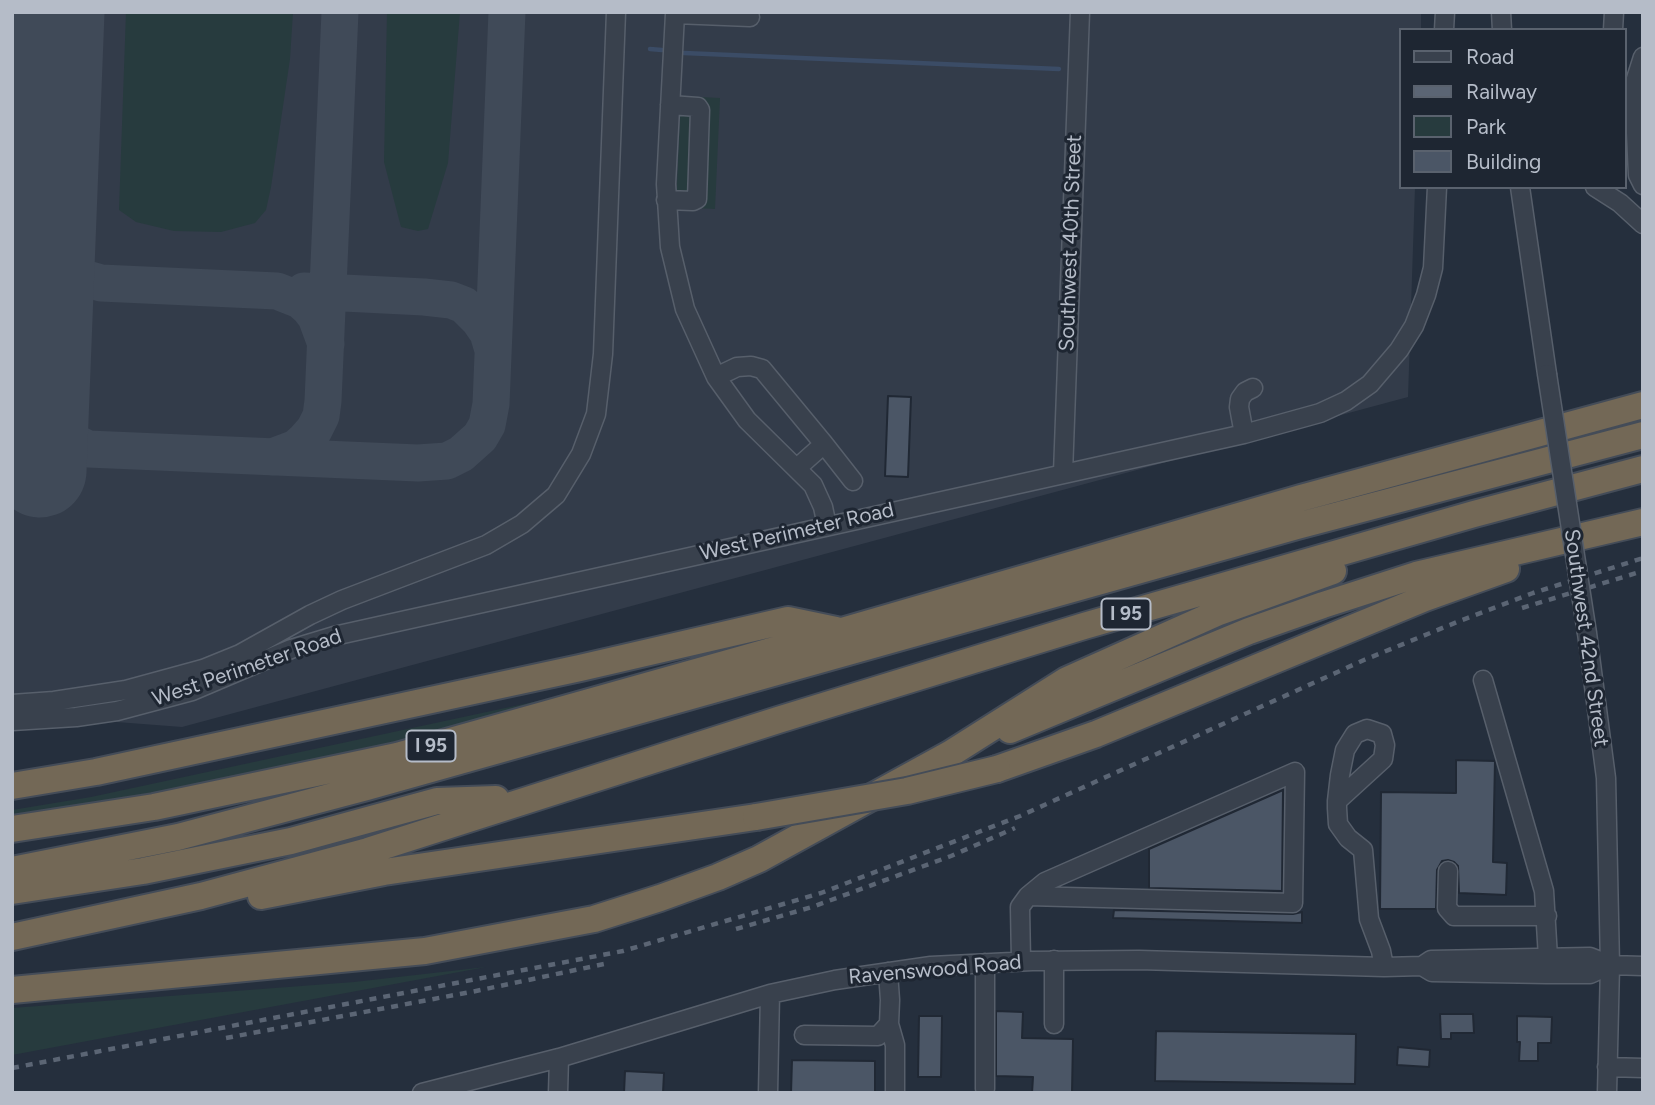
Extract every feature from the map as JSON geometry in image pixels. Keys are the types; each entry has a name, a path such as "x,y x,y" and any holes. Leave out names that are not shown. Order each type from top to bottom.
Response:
{"highway":[{"name":"I 95","path":"12,829 154,807 397,756 1301,498 1643,405"},
{"path":"12,870 178,837 367,788 1283,530 1643,435"},
{"path":"12,919 208,880 396,830 1063,621 1643,455"},
{"name":"I 95","path":"12,937 201,896 380,847 778,719 1058,634 1474,514 1643,470"},
{"path":"12,990 425,951 594,919 718,877 759,859 950,754 1067,680 1100,664 1219,612 1325,574 1474,514"},
{"path":"950,754 1249,631 1322,605 1416,575 1633,524"},
{"path":"106,917 169,912 384,872 756,817 907,791 997,769 1096,734 1425,598 1633,524"},
{"path":"12,786 96,772 580,668 788,620 842,631"},
{"path":"12,778 96,772"},
{"path":"12,847 367,788"},
{"path":"12,891 143,871 291,841 437,801 496,799"}],"street":[{"path":"12,704 54,701 126,690 203,669 240,654 342,600 486,545 522,524 556,495 581,454 596,414 603,354 616,12"},
{"name":"Southwest 40th Street","path":"1063,473 1080,12"},
{"path":"750,17 675,14 666,201 670,247 679,290 692,327 716,377 747,420 797,468 817,492 827,526"},
{"path":"1635,178 1635,82 1643,57"},
{"path":"666,201 697,199 700,110 698,107 670,105"},
{"name":"West Perimeter Road","path":"12,721 117,711 192,691 291,649 334,636 1244,433 1333,408 1370,384 1395,356 1414,326 1430,282 1437,189"},
{"name":"Southwest 42nd Street","path":"1520,189 1606,778 1610,965 1607,1093"},
{"path":"1598,189 1620,203 1643,224"},
{"path":"716,377 737,367 751,366 762,369 853,481"},
{"path":"1244,433 1240,398 1253,388"},
{"path":"797,468 824,443"},
{"path":"1483,680 1544,891 1548,958"},
{"path":"1021,961 1020,907 1028,896 1045,881 1295,772 1293,903 1028,896"},
{"path":"1337,801 1338,824 1348,838 1363,850 1369,919 1384,967"},
{"path":"1448,871 1447,908 1454,916 1547,916"},
{"name":"Ravenswood Road","path":"422,1093 559,1058 770,994 835,979 931,966 1054,960 1139,960 1384,967 1422,966 1431,960 1590,957 1610,965 1643,966"},
{"path":"1054,960 1054,1024"},
{"path":"985,963 985,1089"},
{"name":"Ravenswood Road","path":"1422,966 1432,972 1590,974 1610,965"},
{"path":"888,972 888,1024 895,1045 895,1093"},
{"path":"768,1093 770,994"},
{"path":"804,1035 878,1036 888,1024"},
{"path":"558,1093 559,1058"},
{"path":"1607,1068 1643,1068"}],"shaded area":[{"path":"12,12 1421,12 1421,28 1400,28 1400,189 1415,189 1408,397 182,727 12,714"}],"green space":[{"path":"126,12 293,12 290,59 271,187 266,210 255,223 221,232 174,231 136,222 119,210"},
{"path":"387,12 460,12 448,163 428,229 418,231 401,227 384,162"},
{"path":"681,96 720,98 715,209 676,207"},
{"path":"575,693 463,733 12,825 12,810 91,797"},
{"path":"486,967 12,1055 12,1008 354,982"}],"building":[{"path":"888,396 911,397 908,477 885,476"},
{"path":"1456,760 1495,761 1493,862 1507,863 1506,895 1459,893 1458,866 1448,860 1442,861 1437,870 1436,909 1380,909 1381,792 1456,793"},
{"path":"1283,790 1282,891 1149,888 1149,849"},
{"path":"1114,910 1302,912 1302,923 1113,918"},
{"path":"996,1011 1023,1012 1022,1038 1073,1039 1072,1093 1032,1093 1033,1077 996,1076"},
{"path":"1440,1014 1473,1014 1474,1033 1451,1033 1451,1039 1441,1039"},
{"path":"919,1016 942,1016 941,1077 918,1077"},
{"path":"1517,1016 1552,1017 1551,1043 1538,1043 1538,1061 1519,1061"},
{"path":"1156,1031 1356,1034 1355,1084 1155,1081"},
{"path":"1398,1047 1430,1050 1429,1067 1397,1065"},
{"path":"792,1060 875,1061 875,1093 791,1093"},
{"path":"625,1071 664,1073 663,1093 624,1093"}],"waterway":[{"path":"650,49 662,50"},
{"path":"684,53 1059,69"}],"taxiway":[{"path":"272,457 296,448 314,430 321,416 340,12"},
{"path":"45,339 46,399 50,415 61,432 88,449 418,463 447,461 461,454 480,437 487,425 491,404 507,12"},
{"path":"50,217 56,247 64,260 87,279 101,283 277,291 300,300 309,308 316,317 326,344"},
{"path":"304,291 451,300 464,305 479,320 488,333 493,350"},
{"path":"12,418 30,397 40,364"}],"runway":[{"path":"40,471 58,12"}],"railway":[{"path":"12,1068 623,951 821,893 1020,816 1364,660 1462,620 1533,593 1643,558"},
{"path":"1522,608 1643,571"},
{"path":"736,929 812,907 951,856 1015,828"},
{"path":"226,1038 604,964"}]}
